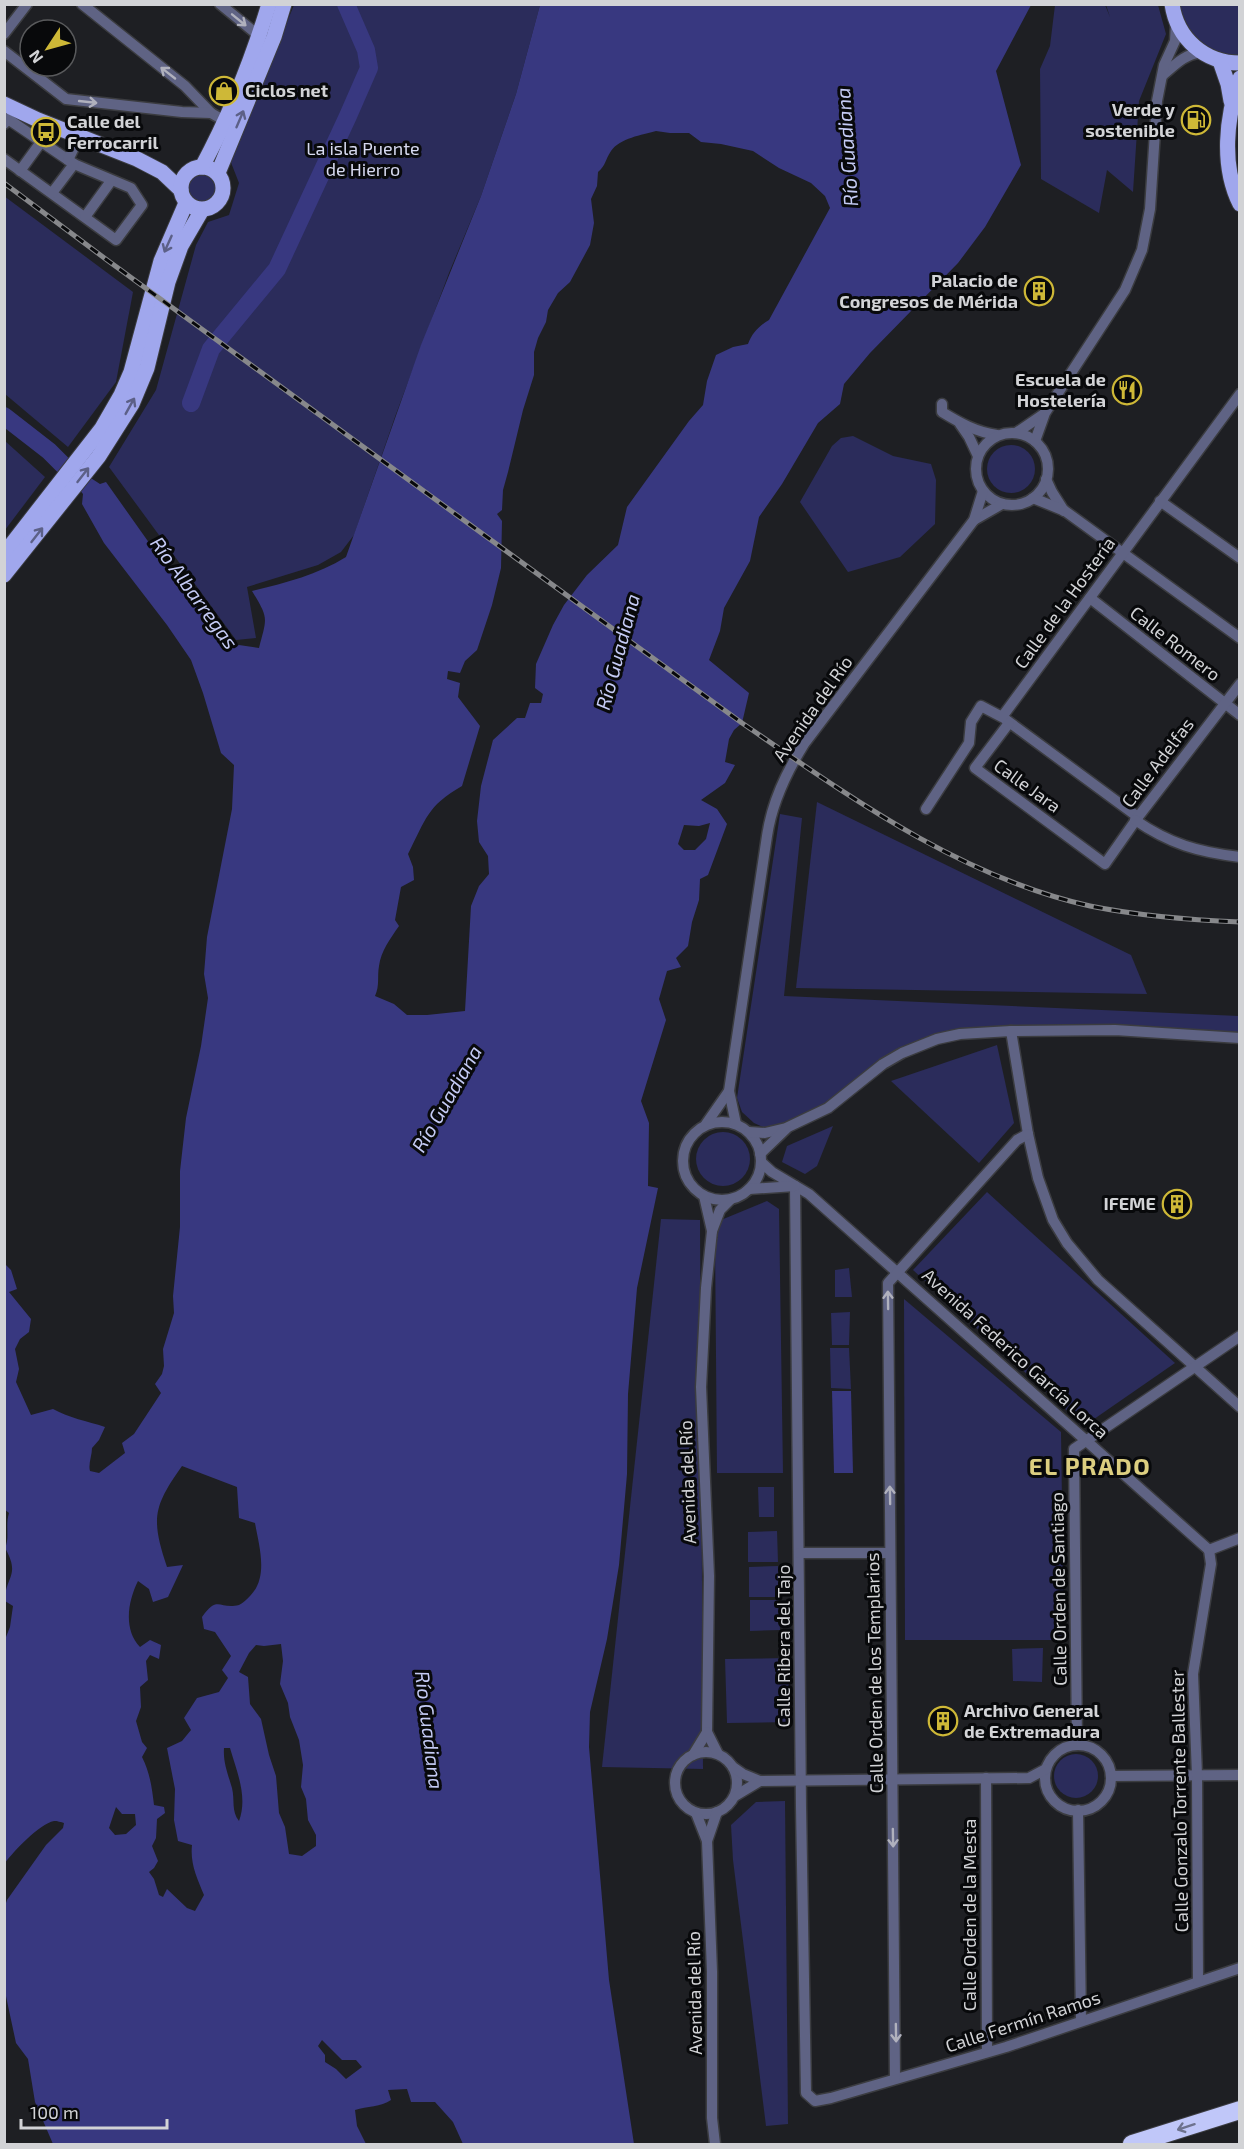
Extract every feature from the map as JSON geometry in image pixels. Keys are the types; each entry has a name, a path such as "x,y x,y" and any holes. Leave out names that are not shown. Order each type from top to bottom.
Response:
{"highway":[{"path":"1132,2145 1239,2110"}],"main road":[{"path":"202,167 225,121 259,36 269,4"},
{"path":"218,174 274,37 284,4"},
{"path":"1172,4 1176,22 1191,44 1201,52 1220,61 1239,63"},
{"path":"1220,61 1232,105"},
{"path":"1239,78 1232,105 1227,150 1232,189 1239,204"},
{"path":"4,104 137,159 162,172 184,196 193,208 202,210 215,206 223,194 224,187 218,174 202,167 194,168 187,173 181,184 184,196 160,261 131,372 93,452"},
{"path":"162,172 187,173"},
{"path":"4,575 63,491 132,404 147,368 168,282 181,246 202,210"},
{"path":"4,554 63,491"}],"street":[{"path":"4,34 27,4"},
{"path":"82,4 185,86 211,113 225,121"},
{"path":"220,4 259,36"},
{"path":"1035,441 1045,413 1125,290 1143,250 1150,208 1157,101 1164,65 1175,40 1176,22"},
{"path":"4,51 66,99 211,113"},
{"path":"1163,75 1180,59 1201,52"},
{"path":"4,159 116,240 142,205 131,188 71,162 6,122"},
{"path":"52,193 71,162 79,136"},
{"path":"20,171 41,142"},
{"path":"85,217 111,181"},
{"name":"Calle de la Hostería","path":"1006,720 1122,552 1239,394"},
{"path":"942,404 942,412 979,432 997,435 1016,433 1026,435 1035,441 1045,454 1048,471 1041,490 1033,498 1023,503 1002,504 991,499 983,491 976,474 978,456 982,448 997,435"},
{"path":"1016,433 1045,413"},
{"path":"958,422 969,437 978,456"},
{"path":"1046,479 1065,511"},
{"name":"Avenida del Río","path":"736,1124 729,1091 773,804 804,744 974,520 983,491"},
{"path":"1033,498 1065,511 1239,638"},
{"path":"1160,501 1239,558"},
{"name":"Avenida del Río","path":"974,520 1002,504"},
{"name":"Calle Romero","path":"1090,598 1239,715"},
{"name":"Calle Adelfas","path":"1106,864 1137,818 1239,684"},
{"path":"926,809 969,743 971,723 981,706 1006,720 1137,818 1156,835 1207,853 1239,857"},
{"name":"Calle Jara","path":"1006,720 975,768 1106,864"},
{"path":"749,1132 765,1133 786,1128 828,1108 883,1064 920,1046 960,1034 1115,1030 1239,1040"},
{"path":"1011,1031 1028,1134 1038,1178 1053,1220 1067,1243 1098,1280 1239,1407"},
{"name":"Avenida del Río","path":"706,1124 729,1091"},
{"path":"726,1122 736,1124 749,1132 756,1142 760,1158 755,1181 749,1189 731,1199 722,1200 704,1196 686,1178 683,1159 687,1141 695,1131 706,1124 726,1122"},
{"path":"760,1158 786,1128"},
{"path":"898,1272 1005,1152 1017,1140 1028,1134"},
{"name":"Avenida Federico García Lorca","path":"760,1158 772,1172 809,1194 1209,1550"},
{"path":"749,1189 795,1186"},
{"name":"Calle Ribera del Tajo","path":"795,1186 805,2081 806,2094 814,2101"},
{"name":"Avenida del Río","path":"704,1196 712,1231"},
{"name":"Avenida del Río","path":"718,1754 707,1732 709,1576 701,1387 706,1288 712,1231 720,1210 731,1199"},
{"name":"Calle Orden de los Templarios","path":"896,2078 888,1283 898,1272"},
{"path":"1085,1440 1239,1336"},
{"name":"Calle Orden de Santiago","path":"1077,1745 1073,1458 1074,1449 1085,1440"},
{"path":"1209,1550 1239,1538"},
{"name":"Calle Gonzalo Torrente Ballester","path":"1198,1981 1197,1775 1193,1674 1211,1564 1209,1550"},
{"path":"799,1553 890,1553"},
{"path":"693,1755 708,1751 718,1754 727,1759 737,1776 738,1786 735,1796 730,1804 717,1812 696,1813 683,1804 677,1795 675,1784 676,1773 681,1764 693,1755 707,1732"},
{"path":"1029,1778 1048,1791 1060,1805 1078,1810 1088,1809 1098,1804 1105,1796 1111,1776 1109,1766 1104,1757 1087,1746 1066,1747 1057,1752 1046,1769 1045,1780 1048,1791"},
{"path":"733,1767 760,1781 1029,1778 1046,1769"},
{"path":"1111,1776 1239,1775"},
{"name":"Calle Orden de la Mesta","path":"986,1778 987,2052"},
{"path":"735,1796 760,1781"},
{"path":"1078,1810 1081,2021"},
{"name":"Avenida del Río","path":"714,2145 708,1841 717,1812"},
{"name":"Avenida del Río","path":"696,1813 708,1841"},
{"name":"Calle Fermín Ramos","path":"814,2101 987,2052 1239,1968"}],"green space":[{"name":"La isla Puente de Hierro","path":"294,5 540,5 516,94 481,196 449,273 396,414 354,535 341,552 318,565 247,587 256,638 236,640 109,467 156,390 196,245 208,222 229,215 239,183 230,160"},
{"path":"1055,5 1105,5 1110,17 1106,5 1158,5 1166,34 1139,101 1133,192 1107,170 1099,213 1041,179 1040,69 1050,46"},
{"path":"1180,5 1239,5 1239,56 1218,51 1200,41 1188,26"},
{"path":"202,174 212,178 216,188 212,198 202,202 192,198 188,188 192,178"},
{"path":"4,196 133,292 116,382 68,447 5,394"},
{"path":"853,436 893,456 931,464 936,480 935,524 900,557 848,572 800,502 832,446 841,438"},
{"path":"5,441 45,477 5,530"},
{"path":"1011,445 1028,452 1035,469 1028,486 1011,493 994,486 987,469 994,452"},
{"path":"817,802 1131,955 1147,994 796,988"},
{"path":"780,814 802,818 784,996 1239,1016 1239,1036 947,1031 905,1046 871,1066 833,1100 779,1127 765,1128 754,1123 742,1112 737,1098"},
{"path":"997,1045 1014,1123 979,1163 891,1081"},
{"path":"833,1126 817,1166 805,1174 782,1162 787,1146"},
{"path":"723,1132 733,1134 742,1140 748,1149 750,1159 748,1169 742,1178 733,1184 723,1186 713,1184 704,1178 698,1169 696,1159 698,1149 704,1140 713,1134"},
{"path":"987,1192 1175,1363 1084,1426 913,1270"},
{"path":"767,1201 779,1209 783,1473 717,1473 715,1238 718,1238 718,1225 721,1220"},
{"path":"661,1219 700,1220 703,1769 602,1767"},
{"path":"849,1268 852,1297 835,1297 835,1270"},
{"path":"904,1299 1061,1432 1064,1640 905,1640"},
{"path":"850,1312 849,1345 832,1345 831,1313"},
{"path":"830,1348 849,1348 851,1389 831,1388"},
{"path":"758,1487 774,1487 774,1517 759,1517"},
{"path":"777,1531 778,1562 748,1562 748,1532"},
{"path":"778,1566 779,1597 749,1597 749,1567"},
{"path":"750,1600 779,1600 780,1630 750,1631"},
{"path":"1043,1648 1042,1682 1013,1681 1012,1649"},
{"path":"788,1658 790,1722 727,1723 725,1659"},
{"path":"1076,1754 1085,1755 1092,1760 1097,1767 1097,1785 1092,1792 1085,1797 1076,1798 1067,1797 1060,1792 1055,1785 1054,1776 1055,1767 1060,1760 1067,1755"},
{"path":"785,1801 788,2124 766,2126 733,1860 731,1825 756,1802"}],"water":[{"name":"Río Guadiana","path":"540,5 1031,5 996,71 1021,165 985,227 958,263 870,353 844,384 840,404 818,423 782,484 759,517 750,561 724,608 720,631 709,660 749,693 742,723 729,739 725,762 735,765 725,783 701,800 717,809 727,824 708,875 700,879 699,900 688,946 676,958 681,967 667,971 659,999 666,1020 641,1101 649,1123 648,1186 658,1188 637,1288 628,1394 627,1474 619,1565 607,1639 590,1712 589,1747 609,1980 634,2144 463,2144 453,2122 435,2102 411,2102 407,2089 388,2090 391,2100 355,2110 357,2126 366,2144 53,2144 35,2102 28,2059 16,2043 4,1986 4,1909 7,1900 46,1845 63,1828 64,1823 54,1821 41,1827 5,1863 4,1642 10,1627 13,1606 5,1601 12,1565 5,1548 9,1513 4,1509 5,1264 11,1270 17,1289 9,1292 31,1319 29,1332 20,1339 15,1349 19,1369 16,1382 31,1415 53,1409 105,1427 92,1448 90,1463 90,1471 99,1473 125,1453 122,1443 134,1434 161,1393 155,1384 162,1374 163,1349 174,1313 173,1296 180,1227 180,1171 186,1118 208,998 204,974 207,937 232,809 234,765 221,753 191,660 104,543 82,504 83,494 49,451 100,484 106,482 174,578 230,648 239,645 259,648 265,618 252,591 312,574 346,557 421,345 481,196 516,94","holes":["656,131 689,133 701,142 753,151 779,168 811,183 825,196 830,208 769,320 756,330 748,344 733,347 716,355 707,381 703,405 627,507 618,545 587,575 564,605 553,625 536,664 535,688 543,694 541,703 530,703 525,718 517,718 493,740 481,786 477,821 479,842 488,856 489,874 479,886 471,906 465,1011 407,1015 394,1004 375,996 380,961 389,940 399,926 395,920 401,887 414,880 413,867 408,854 434,807 462,786 480,726 458,697 460,683 447,679 448,671 460,673 465,661 477,650 492,605 501,568 502,521 497,514 502,510 503,490 534,375 534,352 538,338 546,322 548,310 558,293 570,282 590,245 594,223 591,199 597,186 598,172 615,147 638,136","710,823 706,839 695,850 684,850 678,844 684,825 699,826","182,1466 237,1487 239,1518 255,1523 261,1561 259,1580 248,1598 239,1605 215,1604 202,1617 204,1629 215,1632 231,1656 222,1670 228,1678 219,1692 197,1698 184,1718 191,1730 182,1741 167,1748 175,1789 174,1820 178,1841 192,1845 193,1865 204,1895 195,1911 187,1908 167,1889 163,1897 159,1895 149,1872 158,1861 152,1846 156,1838 157,1819 165,1813 164,1807 154,1805 149,1775 142,1757 147,1748 142,1742 136,1721 141,1707 140,1687 148,1680 146,1661 150,1655 159,1659 161,1645 150,1640 140,1647 135,1640 129,1623 132,1597 138,1581 149,1589 153,1602 168,1597 183,1565 167,1567 162,1551 157,1525 160,1503","281,1644 283,1661 280,1684 299,1740 303,1765 301,1787 306,1799 308,1820 316,1835 316,1846 302,1856 289,1854 285,1827 279,1813 276,1776 261,1719 250,1704 248,1677 239,1672 256,1645","224,1748 230,1748 242,1794 239,1821 235,1813 232,1788 224,1759","116,1807 122,1814 135,1814 136,1825 126,1834 115,1835 109,1828","322,2040 342,2060 356,2060 362,2067 346,2079 325,2062 325,2055 318,2046"]},
{"path":"832,1391 851,1391 853,1473 834,1473"}],"waterway":[{"path":"191,403 211,349 277,269 369,68 366,50 346,4"},
{"name":"Río Albarregas","path":"4,416 49,451 67,469"}],"railway":[{"path":"4,183 742,723 865,806 951,855 996,876 1042,893 1090,906 1127,912 1240,922"}],"place":[{"name":"Ciclos net","path":"224,91"},
{"name":"Verde y sostenible","path":"1196,120"},
{"name":"Calle del Ferrocarril","path":"46,132"},
{"name":"Palacio de Congresos de Mérida","path":"1039,291"},
{"name":"Escuela de Hostelería","path":"1127,390"},
{"name":"IFEME","path":"1177,1204"},
{"name":"Archivo General de Extremadura","path":"943,1721"}],"district":[{"name":"EL PRADO","path":"1090,1467"}]}
